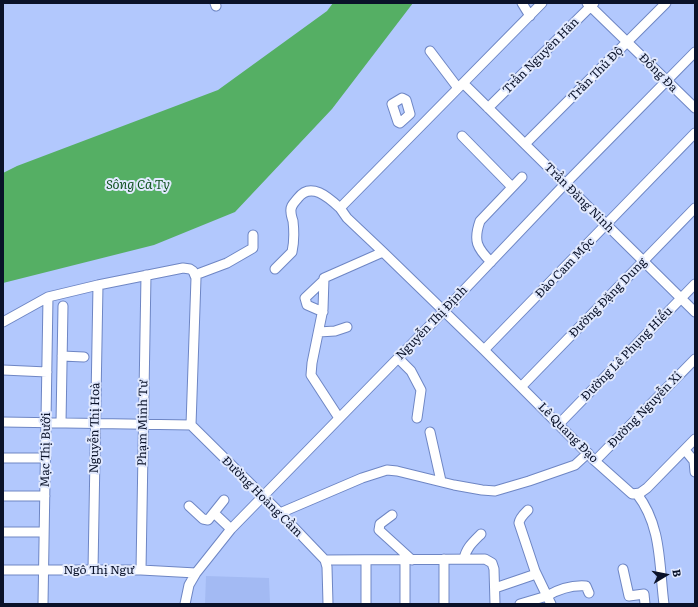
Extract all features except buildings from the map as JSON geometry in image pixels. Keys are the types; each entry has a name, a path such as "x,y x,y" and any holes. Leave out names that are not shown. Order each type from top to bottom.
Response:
{"street":[{"path":"522,3 530,16"},
{"path":"340,208 542,3"},
{"name":"Trần Thủ Độ","path":"525,144 666,3"},
{"name":"Đống Đa","path":"591,4 627,42 695,108"},
{"name":"Trần Nguyên Hãn","path":"488,108 591,4"},
{"name":"Trần Đăng Ninh","path":"430,51 460,85 488,108 695,312"},
{"name":"Nguyễn Thị Định","path":"185,604 189,585 196,572 231,529 695,52"},
{"path":"410,114 422,125"},
{"name":"Đào Cam Mộc","path":"484,350 695,134"},
{"path":"462,136 512,187"},
{"path":"491,262 478,246 476,238 477,228 480,221 522,176"},
{"name":"Lê Quang Đạo","path":"275,269 292,252 293,222 290,211 291,206 305,192 318,192 324,195 340,208 348,218 484,350 595,461 629,492 632,494 637,494"},
{"name":"Đường Đặng Dung","path":"521,387 695,208"},
{"path":"3,322 48,297 146,275 183,268 192,272 227,263 253,248 253,235"},
{"path":"323,312 307,305 305,298 323,281 324,278 383,252"},
{"path":"3,422 191,425 192,272"},
{"name":"Phạm Minh Tư","path":"141,570 146,275"},
{"path":"323,281 323,312 312,363 311,375 339,418"},
{"name":"Đường Lê Phụng Hiểu","path":"559,424 695,284"},
{"name":"Nguyễn Thị Hoà","path":"93,570 98,285"},
{"name":"Mạc Thị Bưởi","path":"43,604 48,297"},
{"path":"61,423 63,306"},
{"path":"319,332 330,332 347,327"},
{"path":"62,356 84,356"},
{"path":"398,358 411,371 421,390 417,418"},
{"name":"Đường Nguyễn Xí","path":"595,461 695,359"},
{"path":"3,370 47,372"},
{"name":"Đường Hoàng Cầm","path":"191,425 325,560"},
{"path":"430,432 441,481"},
{"path":"664,604 657,540 646,505 637,494 647,488 695,439"},
{"path":"685,450 694,461 695,472"},
{"path":"280,513 362,478 387,470 397,471 454,485 495,491 575,465 588,453"},
{"path":"3,458 46,458"},
{"path":"3,496 45,496"},
{"path":"189,506 203,519 208,520 224,500"},
{"path":"528,510 522,516 519,523 536,574 549,600"},
{"path":"214,513 231,529"},
{"path":"392,515 380,524 379,530 409,560"},
{"path":"3,532 44,532"},
{"path":"464,559 468,546 481,534"},
{"path":"328,604 327,567 325,560 444,559 485,559 489,561 493,566 495,604"},
{"path":"444,559 444,604"},
{"path":"366,560 366,604"},
{"path":"405,604 409,560"},
{"path":"623,569 629,596 644,594 645,604"},
{"name":"Ngô Thị Ngư","path":"3,570 141,570 196,572"},
{"path":"495,588 536,574"},
{"path":"520,604 549,600 559,589 578,585 586,586 589,593"}],"shaded area":[{"path":"206,576 269,578 270,604 205,604"}],"water":[{"name":"Sông Cà Ty","path":"333,3 413,3 332,109 235,212 154,245 3,283 3,173 17,166 218,90 327,11"}]}
